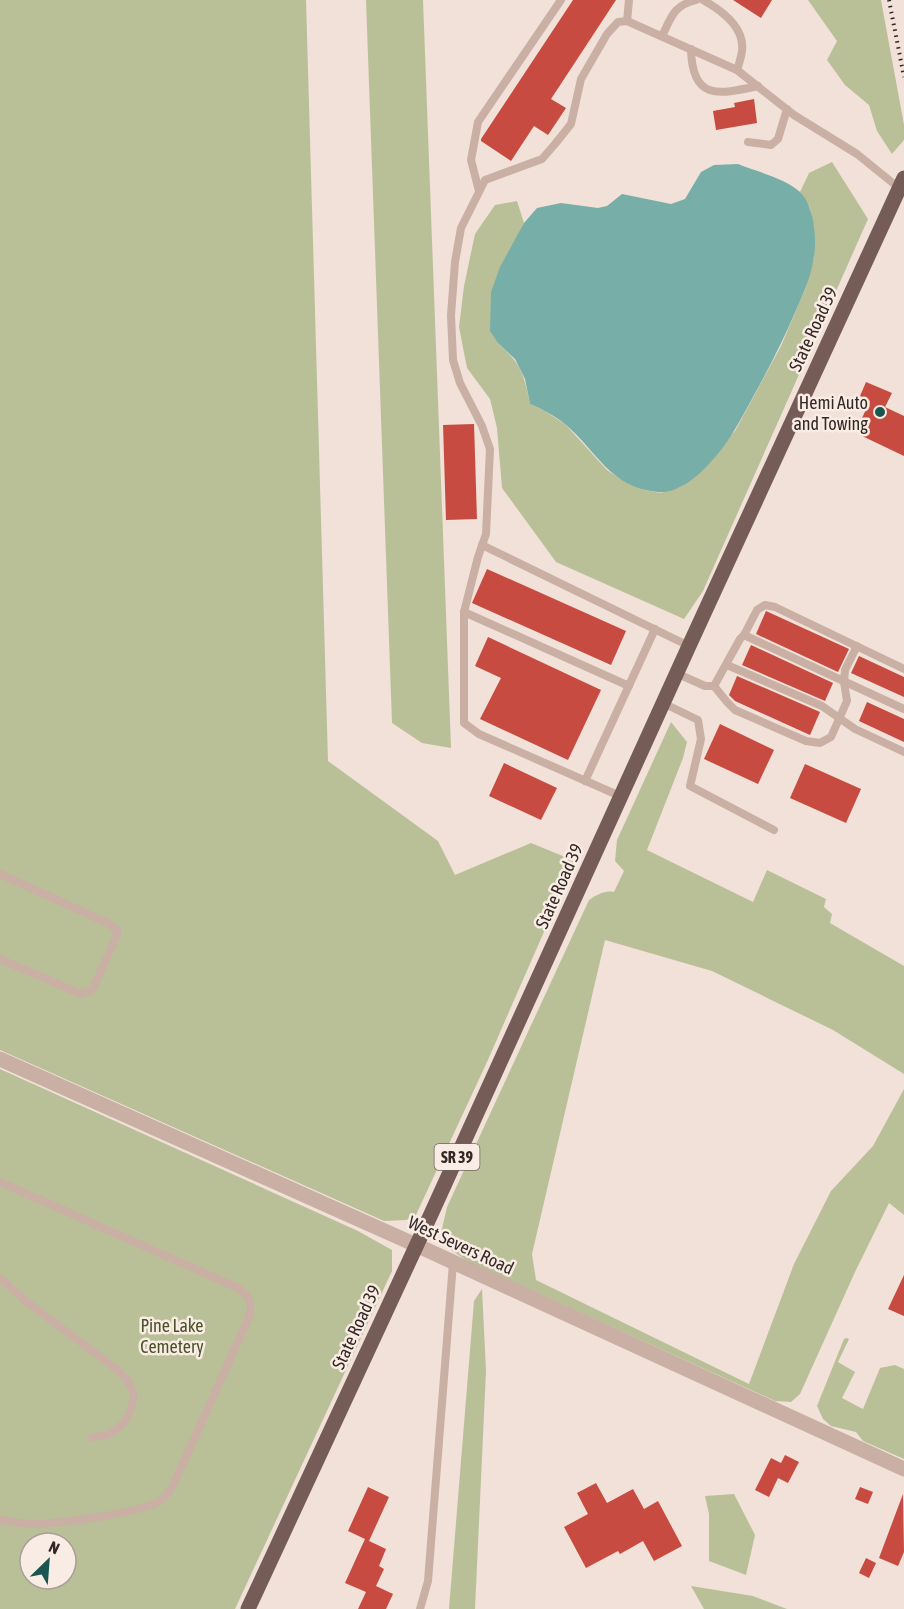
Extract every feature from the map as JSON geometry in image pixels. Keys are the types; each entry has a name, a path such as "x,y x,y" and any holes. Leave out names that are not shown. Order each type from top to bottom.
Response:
{"main road":[{"name":"State Road 39","path":"248,1609 902,183"}],"street":[{"name":"West Severs Road","path":"0,1059 416,1245 904,1469"}],"lane":[{"path":"479,191 471,160 478,122 561,0"},
{"path":"627,21 629,0"},
{"path":"662,36 672,16 682,4 696,0"},
{"path":"703,0 723,11 738,31 743,49 737,70"},
{"path":"620,796 479,734 464,723 464,612 486,534 490,449 482,426 460,383 453,360 451,315 455,262 461,228 485,180 542,159 571,124 581,79 607,34 618,22 627,21 737,70 787,109 902,183"},
{"path":"691,49 691,68 702,86 714,92 727,93 758,86"},
{"path":"748,142 771,145 778,139 787,109"},
{"path":"482,545 689,646"},
{"path":"714,686 757,610 765,604 776,607 904,669"},
{"path":"464,612 629,686"},
{"path":"585,781 655,629"},
{"path":"744,635 904,710"},
{"path":"676,673 705,686 714,686 735,710 806,741 820,743 831,737 847,701 845,670 857,646"},
{"path":"727,665 822,706 855,729 904,752"},
{"path":"663,703 698,720 701,739 690,786 774,830"},
{"path":"0,874 108,923 117,930 94,987 91,991 81,994 0,959"},
{"path":"0,1182 238,1288 246,1294 252,1307 171,1490 162,1499 153,1505 97,1517 30,1524 0,1520"},
{"path":"420,1609 428,1581 453,1263"},
{"path":"0,1278 27,1302 115,1368 128,1381 134,1395 131,1410 123,1424 108,1435 92,1437"}],"green space":[{"path":"0,0 306,0 328,761 438,841 455,875 531,843 575,861 487,1062 415,1217 406,1220 384,1221 0,1050"},
{"path":"366,0 423,0 451,748 422,743 392,723"},
{"path":"808,0 881,0 904,125 904,140 892,154 877,131 869,105 845,85 827,60 837,41"},
{"path":"832,162 868,219 703,591 684,619 556,562 502,488 497,428 490,399 467,368 459,327 464,286 475,234 495,205 517,201 524,223 515,243 498,343 517,364 526,385 530,404 565,424 607,470 622,480 645,490 661,493 680,487 735,431 781,346 806,287 814,257 814,229 810,208 800,192 809,173"},
{"path":"671,722 687,742 683,758 647,850 753,902 767,870 826,899 824,907 832,914 830,923 904,966 904,1074 833,1030 712,971 605,940 532,1254 536,1280 749,1384 794,1264 831,1191 873,1146 904,1089 904,1215 889,1203 800,1394 791,1402 775,1401 469,1262 451,1250 441,1233 447,1207 589,900 604,892 614,892 624,871 615,861 617,840"},
{"name":"Pine Lake Cemetery","path":"0,1069 358,1231 392,1250 392,1271 235,1609 0,1609"},
{"path":"482,1289 486,1371 475,1609 449,1609 474,1301"},
{"path":"844,1339 849,1339 838,1362 855,1372 842,1398 863,1409 880,1368 895,1365 904,1369 904,1459 863,1441 856,1432 831,1426 823,1419 817,1406"},
{"path":"734,1494 755,1535 746,1575 709,1561 709,1514 705,1496"},
{"path":"691,1586 753,1596 787,1609 704,1609"}],"water":[{"path":"738,164 787,183 805,198 815,231 810,276 771,364 721,450 698,475 679,488 665,492 642,489 616,476 565,424 530,404 525,379 515,359 498,343 490,331 491,292 500,267 524,223 537,208 561,203 598,208 607,206 622,194 671,204 685,199 701,172 714,165"}],"building":[{"path":"573,0 616,0 551,99 566,108 548,135 534,126 511,161 481,139"},
{"path":"733,0 772,0 761,18"},
{"path":"754,99 757,123 716,130 713,111 735,107 734,103"},
{"name":"Hemi Auto and Towing","path":"866,382 892,393 885,407 904,416 904,456 860,435 867,420 862,418 870,401 860,396"},
{"path":"474,424 477,519 446,520 443,425"},
{"path":"487,569 626,631 611,665 472,603"},
{"path":"766,611 849,649 838,672 756,634"},
{"path":"488,637 601,690 568,760 480,719 501,678 475,666"},
{"path":"751,645 833,683 825,701 742,665"},
{"path":"859,656 904,677 904,697 851,673"},
{"path":"737,676 820,712 810,735 735,701 729,695"},
{"path":"867,702 904,719 904,742 859,721"},
{"path":"720,724 774,750 758,784 704,759"},
{"path":"504,763 557,788 541,820 489,796"},
{"path":"805,764 861,789 846,823 790,798"},
{"path":"904,1275 904,1316 888,1309"},
{"path":"785,1455 799,1462 788,1483 778,1478 769,1497 755,1490 771,1458 781,1463"},
{"path":"596,1483 607,1503 633,1489 644,1509 658,1501 682,1546 654,1561 643,1541 620,1554 618,1551 586,1568 564,1527 588,1514 577,1493"},
{"path":"368,1487 389,1497 369,1541 386,1549 379,1566 384,1569 376,1586 393,1594 386,1609 358,1609 366,1592 345,1583 365,1539 348,1531"},
{"path":"860,1487 873,1492 868,1504 855,1499"},
{"path":"903,1494 904,1552 898,1566 879,1558"},
{"path":"866,1558 876,1563 869,1578 859,1573"}],"railway":[{"path":"889,0 904,77"}],"place":[{"name":"Hemi Auto and Towing","path":"880,412"}]}
